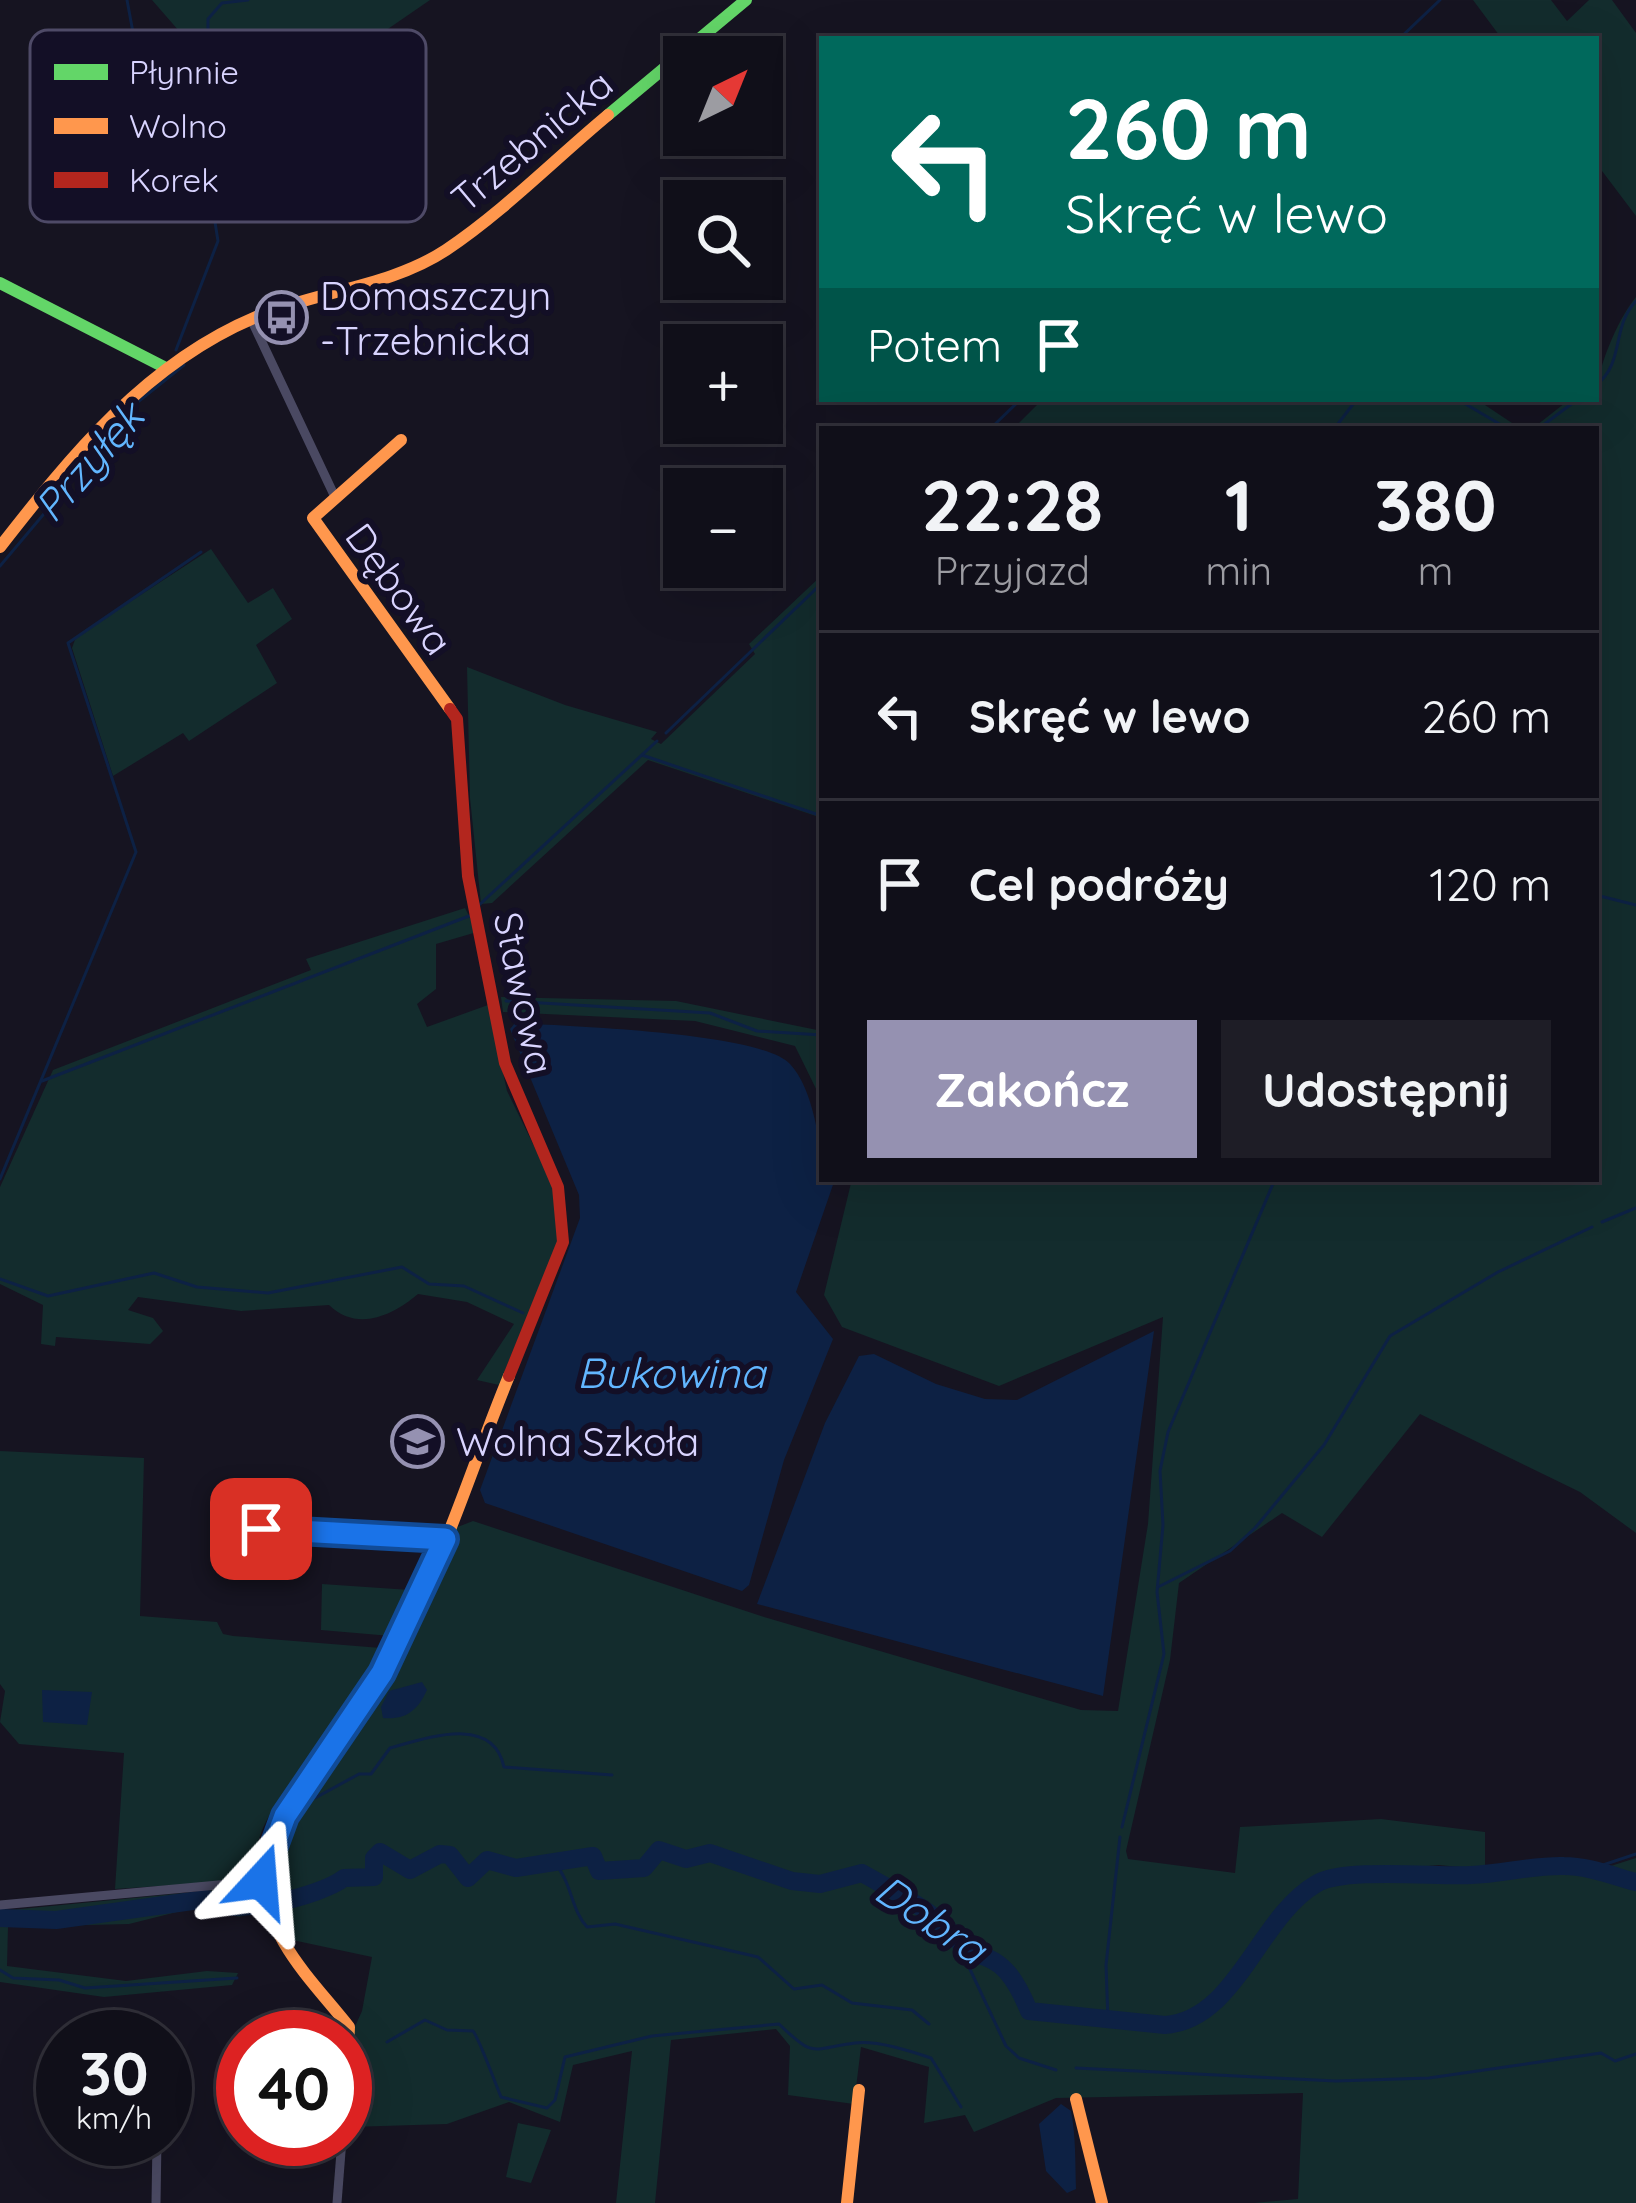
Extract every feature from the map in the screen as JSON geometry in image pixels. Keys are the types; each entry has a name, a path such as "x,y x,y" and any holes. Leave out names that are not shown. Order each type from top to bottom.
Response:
{"street":[{"name":"Trzebnicka","path":"0,548 121,404 167,365 251,319 395,275 446,250 746,0"},
{"path":"0,283 167,365"},
{"name":"Dębowa","path":"251,319 335,497"},
{"name":"Dębowa","path":"401,440 316,513 314,524 458,719"},
{"name":"Stawowa","path":"264,1895 285,1816 382,1673 445,1539 563,1243 558,1187 505,1063 468,876 458,719"},
{"path":"215,1526 445,1539"},
{"path":"0,1905 264,1895 276,1936 335,2010"},
{"path":"848,2203 859,2090"},
{"path":"1076,2099 1102,2203"},
{"path":"156,2203 157,2166"},
{"path":"337,2203 340,2166"}],"green space":[{"path":"152,0 430,0 386,30 178,30"},
{"path":"1473,0 1551,0 1567,21 1589,0 1612,0 1636,33 1636,216 1599,167 1599,36 1500,36"},
{"path":"1636,297 1636,1533 1580,1492 1420,1414 1322,1537 1282,1513 1179,1583 1170,1660 1126,1851 1128,1859 1235,1873 1240,1827 1381,1819 1485,1832 1485,1867 1478,1869 1439,1865 1317,1876 1266,1923 1238,1968 1193,2012 1178,2021 1136,2022 1137,2027 1187,2026 1199,2018 1241,1973 1271,1926 1321,1884 1598,1870 1636,1858 1636,2203 1254,2203 1298,2199 1303,2093 1056,2098 974,2132 965,2115 924,2123 929,2067 861,2047 854,2104 788,2095 790,2046 776,2029 671,2040 655,2203 616,2203 632,2051 573,2065 560,2122 509,2102 447,2124 372,2126 372,2010 362,2010 372,1957 283,1938 269,1870 385,1683 455,1528 473,1521 764,1617 1081,1710 1118,1711 1148,1524 1163,1317 999,1386 842,1327 824,1295 851,1182 1599,1182 1599,426 1536,426 1566,402 1599,402 1600,374 1609,346"},
{"path":"1040,402 1480,402 1516,426 1016,426"},
{"path":"211,549 248,603 273,588 292,619 256,645 277,683 189,741 183,733 113,776 72,648 76,637"},
{"path":"819,578 819,817 648,760 492,903 481,904 470,798 467,667 565,705 657,732 651,739 661,744 755,654 749,644"},
{"path":"465,908 477,932 436,944 436,989 417,1004 427,1027 488,1005 507,1091 557,1193 559,1239 499,1385 477,1380 514,1324 467,1302 418,1294 386,1314 363,1319 351,1318 329,1305 241,1311 138,1297 128,1310 153,1318 163,1331 150,1344 56,1337 55,1346 41,1344 43,1305 0,1284 0,1187 53,1070 311,970 306,959"},
{"path":"501,997 676,1001 819,1030 819,1095 795,1046 695,1021 503,1012"},
{"path":"0,1451 144,1458 140,1616 217,1622 223,1634 233,1636 381,1648 361,1694 276,1804 261,1832 251,1880 115,1889 124,1753 19,1744 0,1722 5,1691 0,1684"},
{"path":"322,1584 410,1590 391,1636 321,1630"},
{"path":"246,1887 259,1893 260,1911 239,1917 201,1906 129,1924 8,1927 7,1966 126,1981 207,1971 238,1973 232,1985 104,1997 0,1982 0,1911"},
{"path":"518,2123 551,2130 531,2183 506,2177"}],"water":[{"name":"Bukowina","path":"515,1023 660,1033 742,1045 772,1053 790,1064 805,1088 818,1135 819,1182 834,1182 796,1292 833,1339 784,1460 749,1585 742,1591 485,1503 480,1490 580,1218 579,1195 510,1029"},
{"name":"Bukowina","path":"1154,1331 1103,1696 757,1604 825,1423 859,1356 874,1354 936,1384 985,1399 1017,1400"},
{"path":"422,1682 427,1690 415,1708 405,1715 383,1718 381,1707 389,1691"},
{"path":"42,1690 92,1692 87,1725 43,1722"},
{"path":"1061,2104 1071,2111 1075,2140 1076,2189 1067,2193 1046,2171 1039,2124"}],"waterway":[{"path":"127,0 133,30"},
{"name":"Przyłęk","path":"208,30 208,19 222,3 248,0"},
{"path":"1402,36 1440,0"},
{"name":"Przyłęk","path":"176,350 218,241 215,222"},
{"path":"1599,382 1611,366 1623,322 1636,301"},
{"name":"Przyłęk","path":"0,566 139,401 184,365"},
{"path":"993,426 1018,402"},
{"path":"1336,426 1355,402"},
{"path":"1462,402 1503,426"},
{"path":"1542,426 1574,402"},
{"path":"0,1179 136,852 68,643 201,552"},
{"path":"666,733 819,586"},
{"path":"478,906 657,741"},
{"path":"642,755 819,815"},
{"path":"1599,896 1636,905"},
{"path":"42,1081 469,916"},
{"path":"506,1001 710,1013 757,1031 819,1035"},
{"path":"1122,1827 1164,1654 1157,1592 1163,1525 1160,1471 1168,1432 1274,1182"},
{"path":"1602,1222 1636,1208"},
{"path":"1158,1587 1230,1551 1255,1528 1324,1445 1390,1336 1498,1272 1592,1227"},
{"path":"0,1279 48,1296 154,1273 197,1287 268,1293 402,1267 429,1284 464,1286 523,1313"},
{"path":"315,1798 359,1774 371,1774 390,1748 441,1735 474,1735 487,1741 498,1751 504,1767 612,1775"},
{"path":"1108,2021 1106,1965 1120,1837"},
{"name":"Dobra","path":"0,1918 56,1920 207,1899 234,1907 275,1903 316,1892 344,1878 374,1877 374,1858 380,1852 410,1870 440,1854 450,1855 468,1878 487,1860 516,1868 593,1856 599,1871 644,1868 659,1850 686,1859 710,1853 792,1881 820,1884 862,1873 934,1917 968,1954 1000,1965 1014,1980 1029,2011 1165,2025 1189,2019 1210,2006 1296,1900 1329,1879 1368,1874 1471,1875 1564,1866 1636,1882"},
{"path":"1588,1870 1636,1854"},
{"path":"554,1862 587,1927 615,1924 758,1957 794,1989 822,1985 852,2003 912,2010 929,2024"},
{"path":"968,1954 968,1965 1006,2046 1019,2058 1056,2070"},
{"path":"0,1970 13,1978 59,1980 85,1988 237,1978"},
{"path":"387,2042 425,2020 447,2030 473,2031 501,2097 547,2108 555,2100 565,2057 652,2036 779,2024 814,2049 873,2043 931,2058 961,2107"},
{"path":"1076,2068 1336,2081 1429,2078 1601,2053 1615,2061 1636,2054"}],"traffic: fast":[{"path":"608,115 746,0"},
{"path":"0,283 164,367"}],"traffic: slow":[{"path":"0,547 83,446 145,386 180,360 256,317 377,281 446,250 608,115"},
{"path":"401,440 313,518 450,709"},
{"path":"335,2010 292,1956 272,1917 264,1872 268,1852 293,1801 399,1643 434,1569 509,1376"},
{"path":"847,2203 859,2090"},
{"path":"1076,2099 1102,2203"}],"traffic: jam":[{"path":"450,709 457,719 468,876 505,1063 558,1187 563,1242 509,1376"}],"place":[{"name":"Domaszczyn -Trzebnicka","path":"281,318"},
{"name":"Wolna Szkoła","path":"417,1442"}],"route":[{"path":"261,1529 445,1539 382,1673 285,1816 261,1881"}]}
